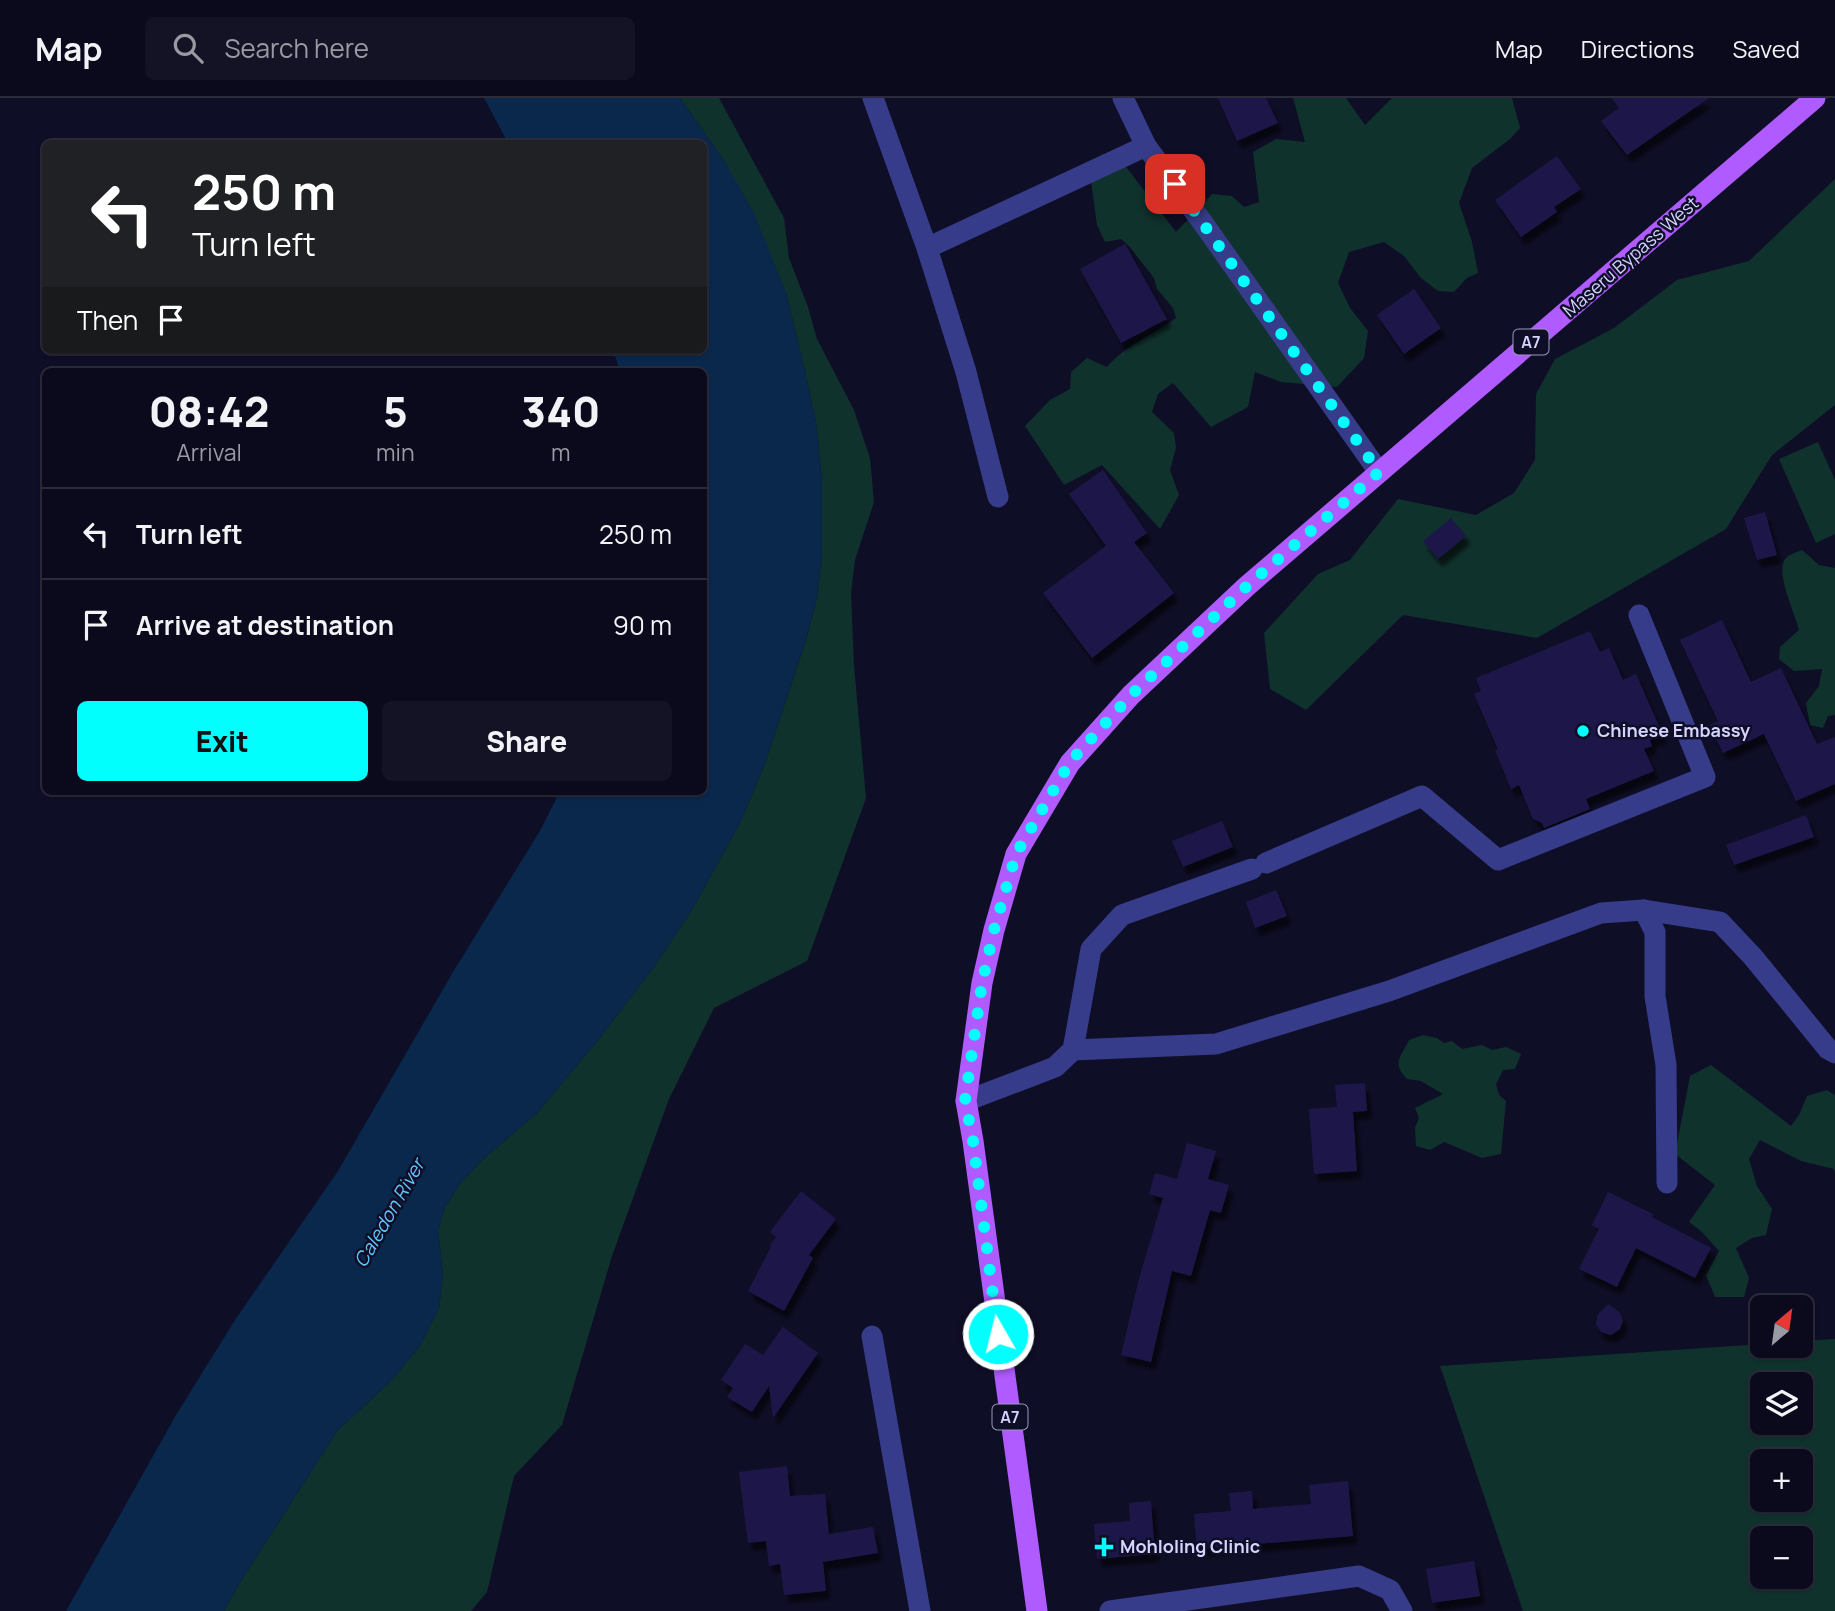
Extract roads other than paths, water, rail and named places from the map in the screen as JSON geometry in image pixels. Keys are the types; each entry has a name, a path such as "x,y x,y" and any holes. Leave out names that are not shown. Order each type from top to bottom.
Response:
{"main road":[{"name":"Maseru Bypass West","path":"1037,1611 973,1141 965,1101 982,983 1016,854 1070,762 1131,695 1238,595 1815,98"}],"street":[{"path":"873,98 966,372 998,497"},
{"path":"1123,98 1146,146 1379,472"},
{"path":"926,248 1146,146"},
{"path":"965,1101 1055,1067 1073,1049 1091,949 1122,915 1259,866 1422,796 1498,860 1705,777 1639,615"},
{"path":"1073,1049 1216,1044 1389,991 1601,913 1644,910 1720,922 1753,957 1828,1049 1835,1053"},
{"path":"1644,910 1655,932 1656,996 1665,1065 1667,1183"},
{"path":"872,1335 920,1611"},
{"path":"1115,1610 1359,1576 1390,1590 1402,1611"}],"water":[{"name":"Caledon River","path":"484,98 680,98 725,162 754,213 786,293 816,422 822,481 822,555 817,598 806,639 764,766 739,825 693,908 654,967 599,1039 537,1113 482,1160 460,1184 445,1207 438,1230 443,1275 439,1308 421,1344 392,1380 337,1431 224,1611 66,1611 176,1415 235,1320 338,1171 453,972 541,829 558,795 707,795 707,368 619,368 614,354 707,354 707,140 506,140"}],"place":[{"name":"Chinese Embassy","path":"1583,731"},
{"name":"Mohloling Clinic","path":"1104,1547"}]}
